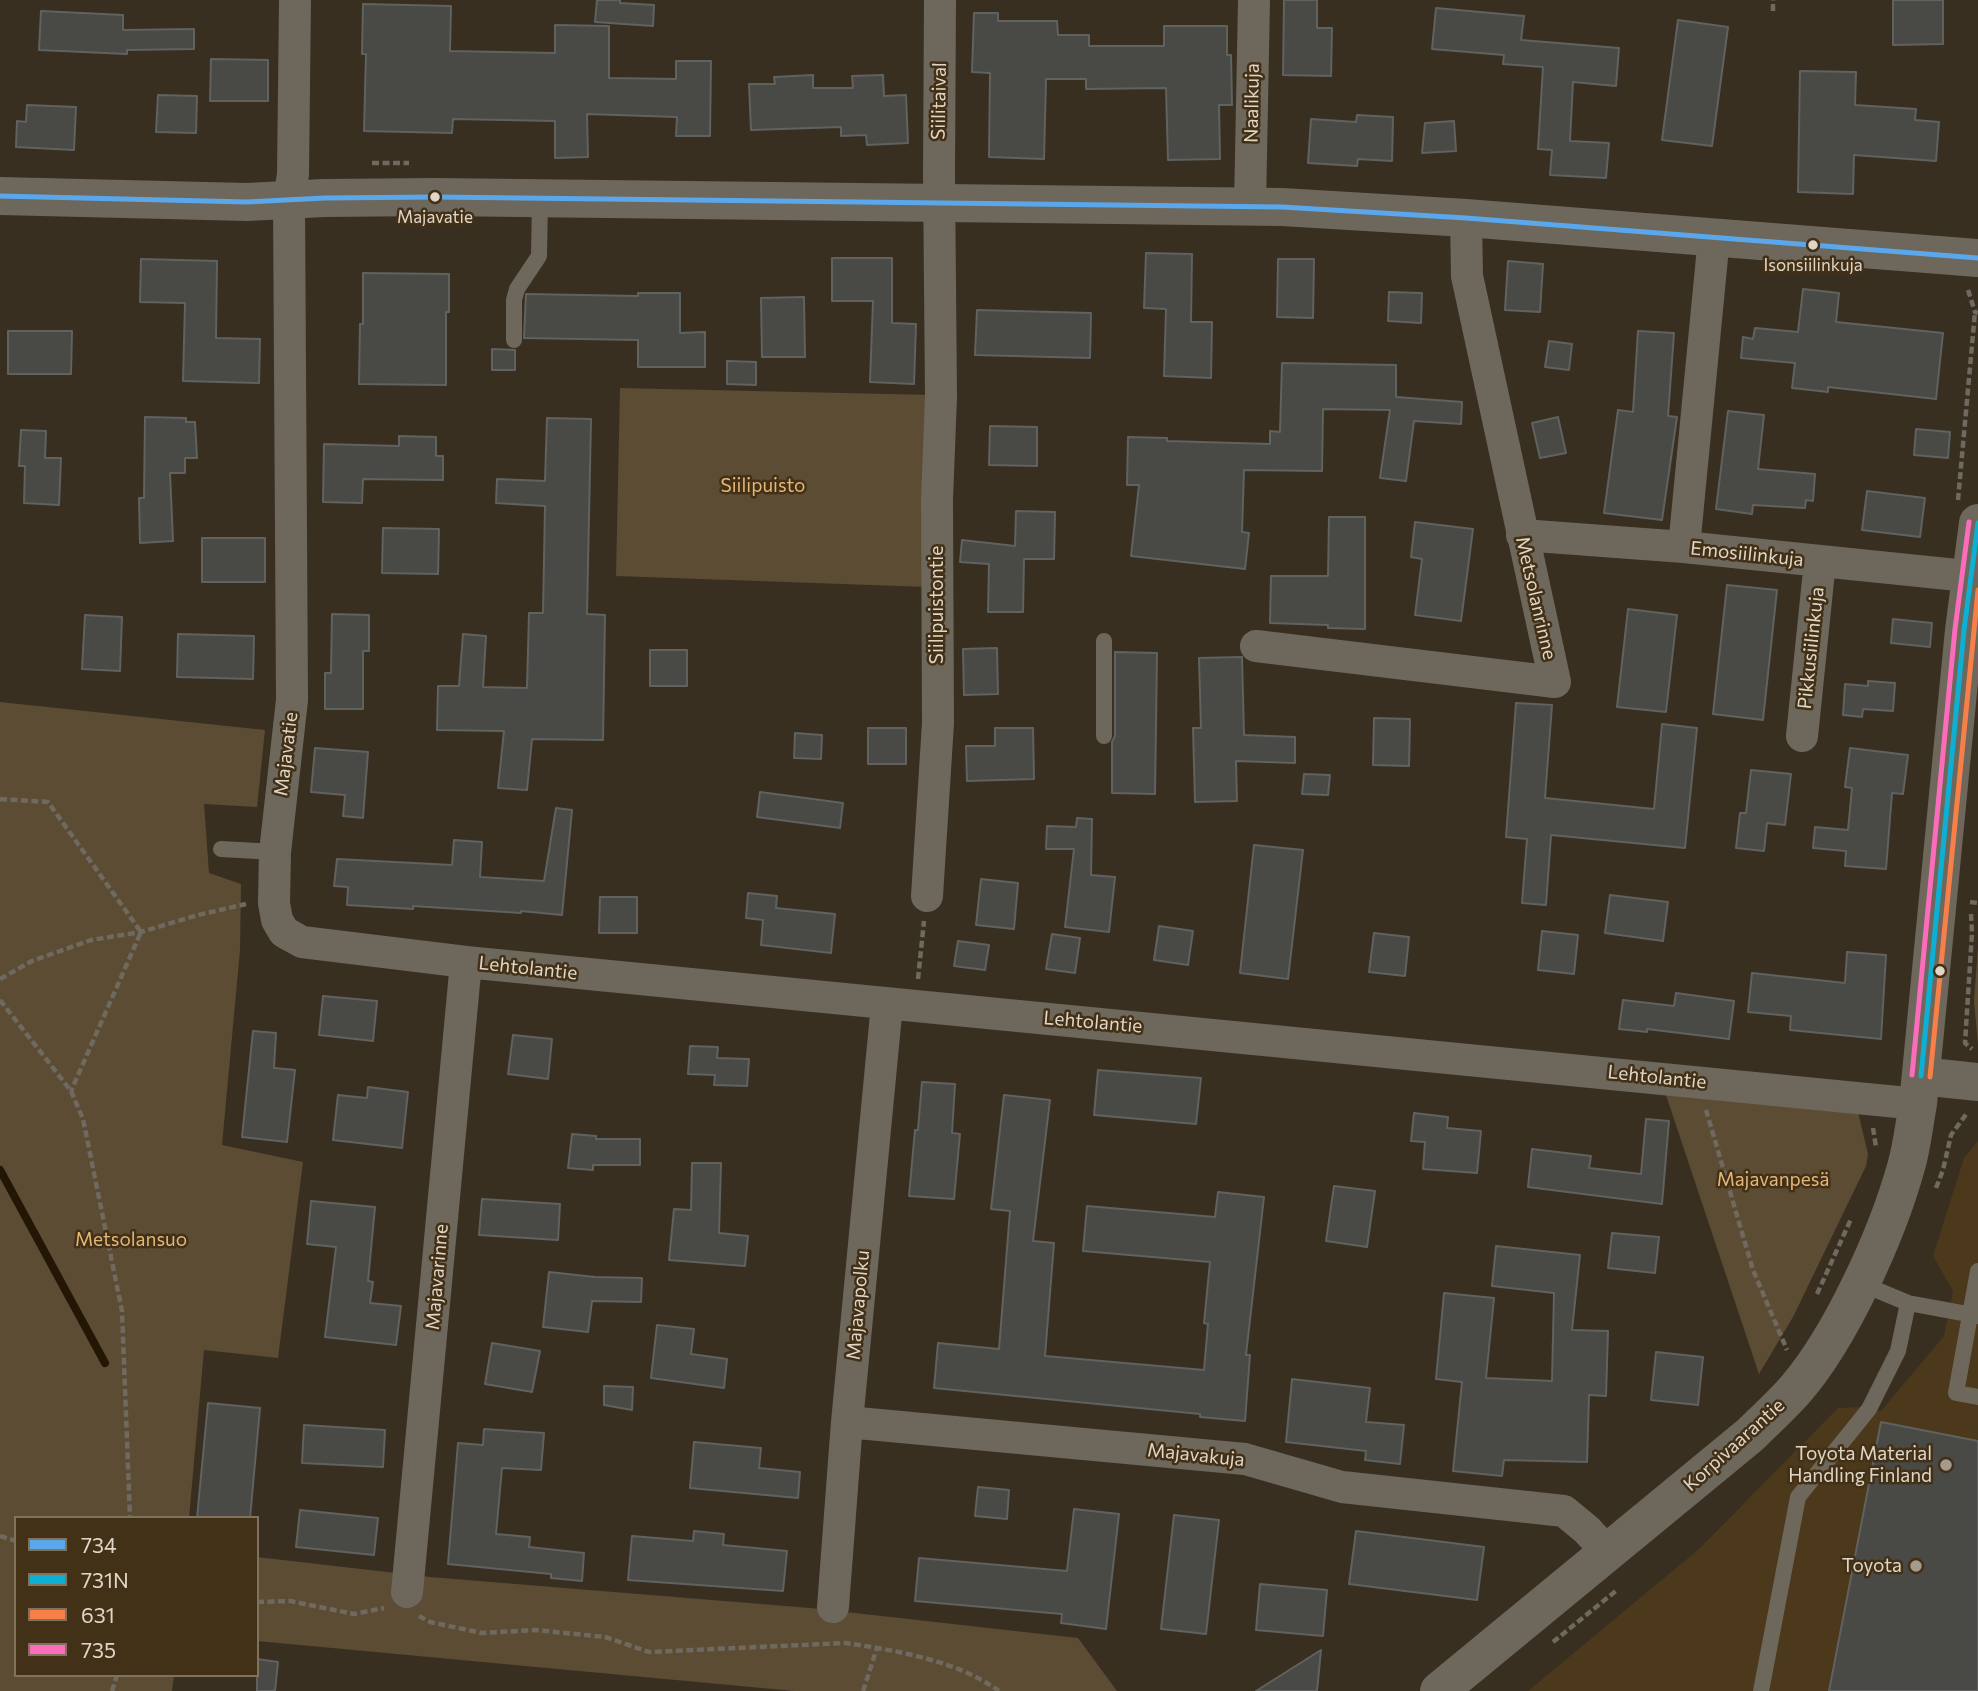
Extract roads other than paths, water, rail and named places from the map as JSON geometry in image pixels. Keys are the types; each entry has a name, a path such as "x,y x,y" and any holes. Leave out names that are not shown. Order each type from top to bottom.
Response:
{"street":[{"name":"Majavatie","path":"276,912 275,852 292,700 289,201 293,174 295,0"},
{"name":"Siilitaival","path":"939,202 940,0"},
{"name":"Naalikuja","path":"1250,206 1254,0"},
{"path":"0,196 247,202 324,198 540,198 1250,206 1466,218 1978,258"},
{"name":"Siilipuistontie","path":"927,896 938,723 937,500 941,397 939,202"},
{"name":"Metsolanrinne","path":"1256,646 1555,681 1467,276 1466,218"},
{"path":"1684,547 1714,236"},
{"name":"Korpivaarantie","path":"1439,1691 1750,1435 1796,1388 1827,1345 1860,1283 1907,1166 1920,1090 1975,577 1978,523"},
{"name":"Emosiilinkuja","path":"1522,535 1684,547 1975,577"},
{"name":"Pikkusiilinkuja","path":"1802,736 1820,561"},
{"name":"Lehtolantie","path":"276,912 284,932 302,942 466,962 1875,1098 1920,1090"},
{"name":"Majavarinne","path":"403,1604 466,962"},
{"name":"Majavapolku","path":"834,1607 847,1422 901,1005"},
{"path":"1920,1090 1974,1081"},
{"name":"Majavakuja","path":"847,1422 1245,1459 1342,1487 1564,1511 1587,1530 1608,1553"}],"lane":[{"path":"514,340 514,300 517,289 539,256 540,198"},
{"path":"1104,641 1104,736"},
{"path":"221,849 275,852"},
{"path":"1978,1271 1974,1316 1956,1393 1978,1397"},
{"path":"1860,1283 1908,1303 1974,1316"},
{"path":"1761,1691 1798,1497 1870,1409 1898,1351 1908,1303"}],"waterway":[{"path":"0,1170 105,1363"}],"place":[{"name":"Majavatie","path":"435,197"},
{"name":"Isonsiilinkuja","path":"1813,245"},
{"name":"Toyota Material Handling Finland","path":"1946,1465"},
{"name":"Toyota","path":"1916,1566"}],"park label":[{"name":"Siilipuisto","path":"763,486"},
{"name":"Majavanpesä","path":"1773,1180"},
{"name":"Metsolansuo","path":"131,1240"}]}
